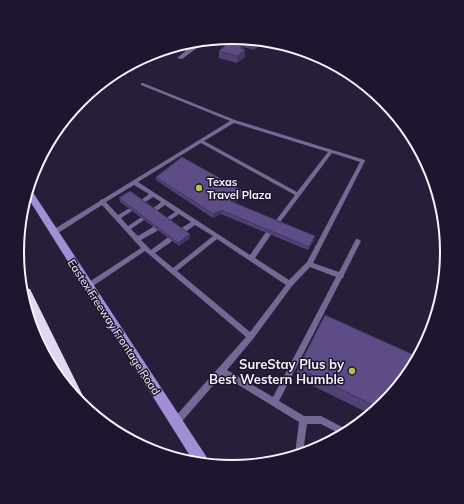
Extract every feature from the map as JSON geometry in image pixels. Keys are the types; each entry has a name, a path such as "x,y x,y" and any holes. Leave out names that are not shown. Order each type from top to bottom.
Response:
{"highway":[{"path":"31,305 67,379"}],"main road":[{"name":"Eastex Freeway Frontage Road","path":"31,197 53,233 198,457"}],"street":[{"path":"180,58 193,48"}],"lane":[{"path":"142,84 233,121 363,161 309,264 290,284 251,337 176,422"},
{"path":"53,233 102,201 233,121"},
{"path":"200,141 298,195"},
{"path":"276,224 331,151"},
{"path":"134,182 290,284"},
{"path":"142,202 153,194"},
{"path":"102,201 145,248 251,337"},
{"path":"153,211 165,202"},
{"path":"117,218 130,210"},
{"path":"167,220 179,212"},
{"path":"127,228 142,219"},
{"path":"182,231 195,222"},
{"path":"137,239 155,229"},
{"path":"251,258 268,234"},
{"path":"173,271 217,236"},
{"path":"151,253 169,240"},
{"path":"274,404 358,241"},
{"path":"88,286 145,248"},
{"path":"309,264 341,276"},
{"path":"222,371 274,404 304,420 321,420 340,430"},
{"path":"300,449 304,420"}],"building":[{"path":"227,44 243,46 240,48 245,50 237,56 219,51"},
{"path":"182,157 243,191 230,201 315,236 309,247 221,210 213,214 156,177"},
{"path":"130,191 190,234 178,243 119,198"},
{"name":"SureStay Plus by Best Western Humble","path":"325,315 413,355 397,379 373,405 298,368"}],"place":[{"name":"Texas Travel Plaza","path":"199,188"},
{"name":"SureStay Plus by Best Western Humble","path":"352,371"}]}
